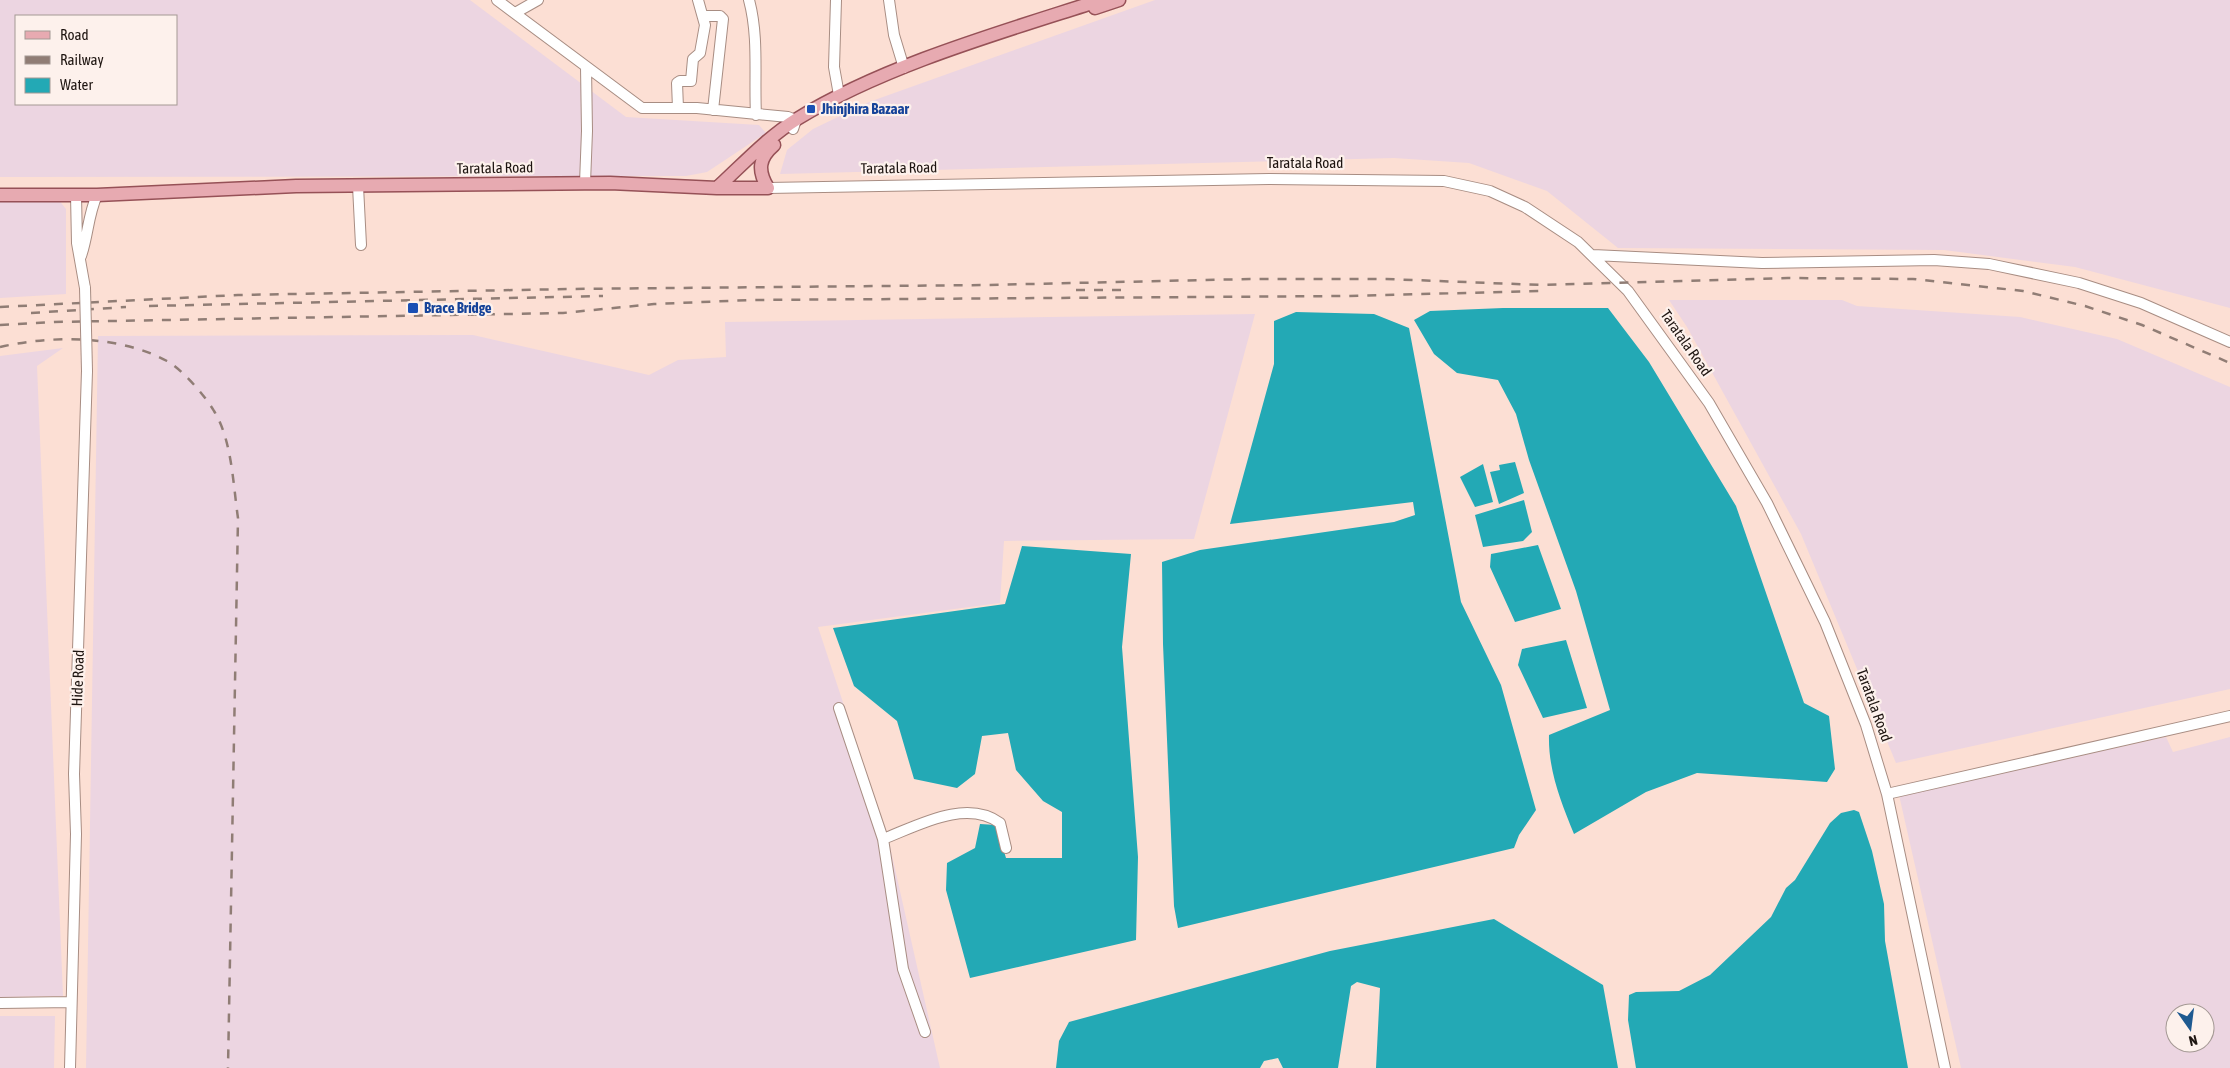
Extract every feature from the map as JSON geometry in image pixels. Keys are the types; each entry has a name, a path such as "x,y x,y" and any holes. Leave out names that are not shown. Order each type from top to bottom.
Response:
{"main road":[{"path":"717,188 762,146 839,96 904,68 1101,0"},
{"path":"768,188 760,174 760,164 769,150 795,124 917,70 1008,36 1119,0"},
{"name":"Taratala Road","path":"0,195 97,195 358,186 585,183 768,188"}],"street":[{"path":"497,0 642,108 713,110 756,115 795,124"},
{"path":"515,13 538,0"},
{"path":"678,108 677,83 692,79 693,59 701,51 705,25 698,0"},
{"path":"749,0 756,30 756,115"},
{"path":"836,0 834,67 839,96"},
{"path":"889,0 894,35 904,68"},
{"path":"704,16 720,16 724,20 713,110"},
{"path":"585,183 587,131 586,67"},
{"name":"Taratala Road","path":"768,188 1268,179 1444,181 1490,191 1525,207 1593,255 1628,291 1682,363 1708,403 1766,503 1825,622 1866,725 1888,794 1945,1068"},
{"path":"358,186 361,245"},
{"name":"Hide Road","path":"70,1068 76,834 74,774 87,371 85,288 78,243 76,195"},
{"path":"81,257 86,243 89,211 97,195"},
{"path":"1593,255 1762,263 1934,260 1989,264 2079,283 2142,303 2230,342"},
{"path":"839,708 883,839 903,968 925,1032"},
{"path":"1888,794 2230,716"},
{"path":"883,839 961,812 989,817 1000,823 1006,848"},
{"path":"0,1003 71,1002"}],"shaded area":[{"path":"0,0 470,0 626,117 759,125 766,133 707,172 686,176 0,177"},
{"path":"1155,0 2230,0 2230,308 2075,267 1944,250 1618,248 1547,191 1469,163 1394,158 780,174 787,150 813,129 869,102"},
{"path":"58,199 66,209 66,294 0,298 0,200"},
{"path":"1669,300 1842,300 1857,306 2020,317 2117,339 2230,387 2230,689 1896,763 1801,534 1687,327"},
{"path":"1255,314 1194,539 1004,541 1000,603 818,627 888,838 940,1068 86,1068 98,336 473,335 649,375 678,360 726,357 725,322"},
{"path":"63,348 37,366 63,996 0,997 0,356"},
{"path":"2166,737 2173,752 2230,737 2230,1068 1961,1068 1899,795"},
{"path":"0,1016 55,1016 54,1068 0,1068"}],"water":[{"path":"1503,308 1608,308 1649,362 1736,506 1804,703 1829,716 1835,769 1827,782 1697,773 1646,792 1574,834 1560,798 1553,773 1549,735 1610,710 1576,591 1529,460 1516,414 1498,380 1457,373 1434,354 1414,320 1430,311"},
{"path":"1296,312 1374,314 1409,328 1461,602 1501,685 1536,810 1519,835 1514,848 1178,928 1174,906 1163,644 1162,562 1200,550 1394,522 1415,515 1413,502 1230,524 1274,364 1274,321"},
{"path":"1515,462 1524,493 1499,504 1490,472 1500,470 1499,465"},
{"path":"1483,464 1493,502 1475,507 1460,477"},
{"path":"1524,500 1532,532 1523,541 1483,547 1475,515"},
{"path":"1538,545 1561,609 1515,622 1490,567 1491,554"},
{"path":"1022,546 1131,554 1122,647 1138,857 1136,940 970,978 946,890 947,863 975,848 980,824 996,825 1006,858 1062,858 1062,812 1043,801 1016,770 1008,733 982,736 975,774 957,788 914,779 897,721 854,686 833,628 1005,604"},
{"path":"1566,640 1587,708 1543,718 1518,665 1522,649"},
{"path":"1854,810 1859,812 1872,851 1884,904 1885,941 1908,1068 1636,1068 1628,1020 1629,995 1636,992 1679,991 1710,975 1771,917 1786,888 1795,880 1830,823 1841,813"},
{"path":"1494,919 1603,985 1618,1068 1376,1068 1380,988 1357,982 1351,986 1338,1068 1283,1068 1278,1058 1264,1061 1260,1068 1056,1068 1059,1041 1069,1022 1330,951"}],"railway":[{"path":"0,307 238,295 571,289 985,285 1250,279 1386,279 1542,285 1788,278 1913,279 2023,291 2085,306 2142,325 2230,363"},
{"path":"1076,290 1126,290"},
{"path":"0,325 54,322 563,313 654,304 752,300 1348,296 1539,291"},
{"path":"149,306 603,296"},
{"path":"31,313 126,307"},
{"path":"0,347 41,340 63,339 107,342 148,352 173,365 193,383 214,411 225,435 231,463 238,518 228,1068"}],"place":[{"name":"Jhinjhira Bazaar","path":"811,109"},
{"name":"Brace Bridge","path":"413,308"}]}
